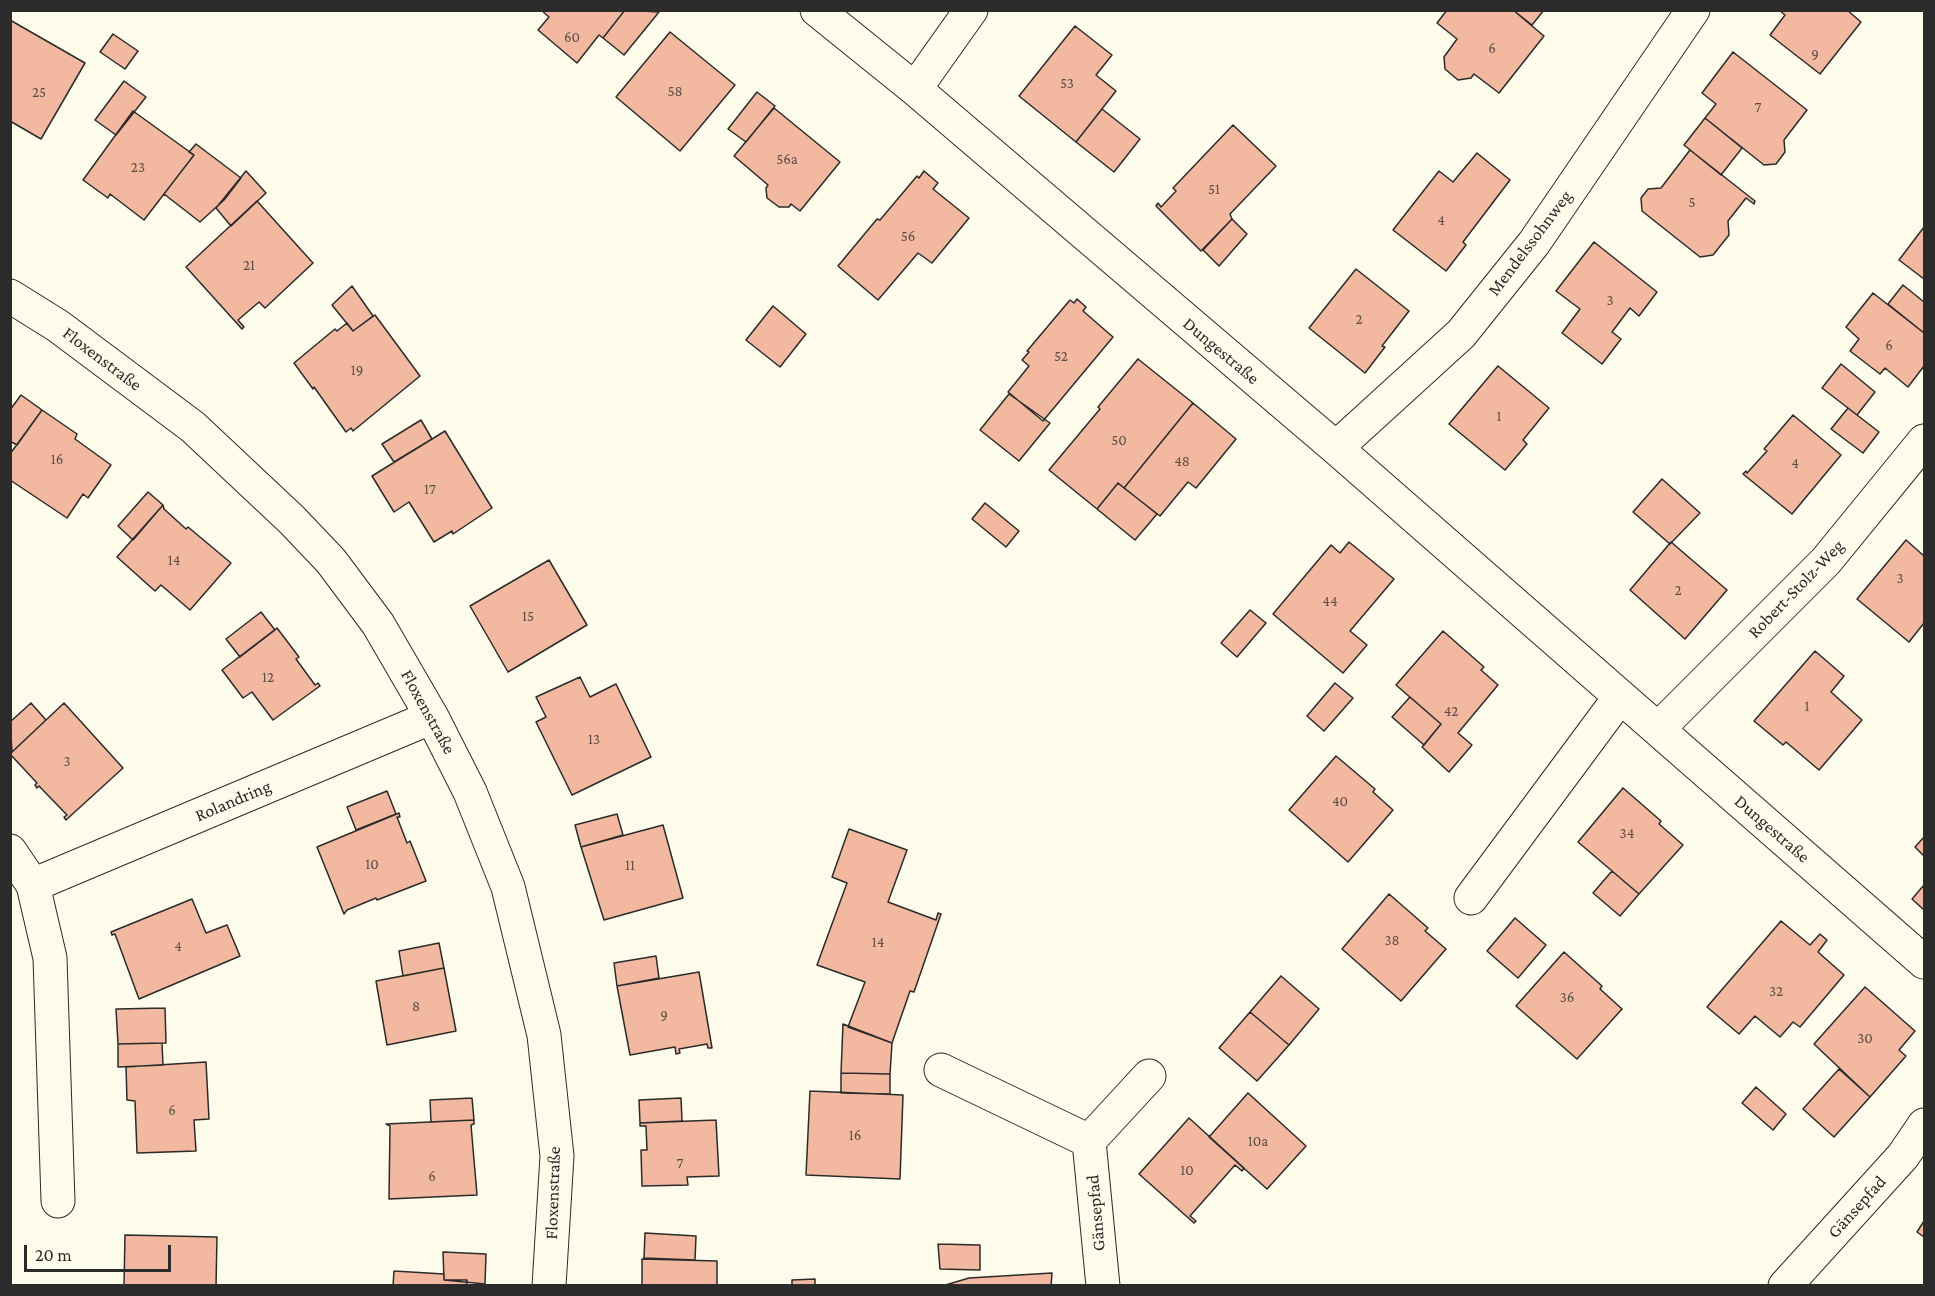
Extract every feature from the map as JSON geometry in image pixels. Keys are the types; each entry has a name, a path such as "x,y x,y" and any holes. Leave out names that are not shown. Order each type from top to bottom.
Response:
{"street":[{"name":"Dungestraße","path":"817,10 915,89 1336,448 1924,962"},
{"path":"915,89 971,10"},
{"name":"Mendelssohnweg","path":"1336,448 1461,333 1534,243 1693,10"},
{"name":"Floxenstraße","path":"10,296 58,326 193,427 292,520 331,561 378,624 432,717 470,792 508,887 544,1035 557,1155 549,1286"},
{"name":"Robert-Stolz-Weg","path":"1658,729 1826,561 1924,441"},
{"path":"1471,898 1620,697"},
{"name":"Rolandring","path":"33,885 432,717"},
{"path":"10,851 33,885 50,958 58,1201"},
{"path":"941,1070 1089,1141 1149,1076"},
{"name":"Gänsepfad","path":"1785,1286 1903,1156 1924,1125"},
{"name":"Gänsepfad","path":"1089,1141 1103,1286"}],"building":[{"path":"541,10 625,10 603,38 599,35 577,63 538,30 549,17"},
{"path":"625,10 659,12 624,55 603,38"},
{"path":"1447,10 1513,10 1544,36 1499,93 1474,74 1471,78 1458,80 1445,69 1444,57 1457,39 1437,23"},
{"path":"1513,10 1544,10 1532,25"},
{"path":"1779,10 1847,10 1861,22 1820,74 1770,35 1785,15"},
{"path":"10,20 85,63 41,139 10,121"},
{"path":"1075,26 1112,55 1096,75 1116,91 1076,142 1019,96"},
{"path":"670,32 735,85 680,151 616,97"},
{"path":"113,34 138,51 125,69 100,52"},
{"path":"1733,52 1807,110 1784,140 1785,152 1776,164 1764,165 1705,118 1716,104 1702,93"},
{"path":"124,81 146,97 116,135 95,120"},
{"path":"757,92 775,106 746,142 728,129"},
{"path":"774,108 840,162 800,211 791,204 789,207 779,207 767,198 768,185 734,156"},
{"path":"1102,109 1140,139 1114,172 1076,142"},
{"path":"133,111 194,155 144,220 110,194 108,198 83,180"},
{"path":"1705,118 1742,148 1721,175 1684,145"},
{"path":"1233,125 1276,166 1230,214 1232,219 1201,251 1156,206 1158,203 1161,207 1176,191 1173,188"},
{"path":"196,144 241,178 224,200 200,222 164,194 194,155 189,152"},
{"path":"1690,150 1755,201 1754,204 1746,198 1728,221 1729,235 1713,255 1700,257 1642,211 1641,198 1648,189 1661,188"},
{"path":"1477,153 1510,180 1463,242 1466,245 1446,271 1393,230 1439,171 1453,182"},
{"path":"246,171 266,193 231,226 216,208"},
{"path":"924,171 938,183 933,189 969,218 932,263 918,253 878,300 838,266 877,219 880,220 917,176 919,178"},
{"path":"257,201 313,263 265,308 259,302 238,320 244,327 242,329 186,267"},
{"path":"1232,219 1247,234 1219,266 1203,250"},
{"path":"1924,227 1924,279 1899,260"},
{"path":"1594,242 1657,292 1639,316 1630,308 1612,332 1621,339 1602,364 1562,333 1580,309 1556,291"},
{"path":"1356,269 1409,311 1365,373 1309,328"},
{"path":"1903,285 1924,302 1924,333 1888,304"},
{"path":"352,286 373,316 353,331 332,305"},
{"path":"1873,293 1924,333 1924,366 1908,387 1885,368 1880,374 1850,351 1859,339 1846,327"},
{"path":"1077,299 1086,307 1083,311 1113,337 1043,421 1008,392 1029,366 1022,360 1029,352 1027,351 1070,300 1074,303"},
{"path":"773,306 806,334 780,367 746,340"},
{"path":"375,315 420,376 353,431 351,428 346,432 294,363 335,329 337,331 347,323 353,331"},
{"path":"1138,359 1193,403 1124,488 1118,483 1097,509 1049,470"},
{"path":"1841,364 1875,392 1857,415 1822,388"},
{"path":"1498,366 1549,408 1523,440 1527,444 1505,470 1449,424"},
{"path":"1009,394 1050,423 1019,461 980,430"},
{"path":"21,395 42,410 17,445 10,441 10,410"},
{"path":"1193,403 1236,439 1196,488 1188,482 1160,516 1124,488"},
{"path":"1848,408 1879,432 1863,453 1831,429"},
{"path":"42,410 77,434 75,439 111,465 88,498 83,494 67,518 10,480 10,454"},
{"path":"1793,415 1841,455 1792,514 1743,474 1746,471 1747,473 1767,451 1764,449"},
{"path":"421,420 432,439 394,462 382,444"},
{"path":"445,431 492,508 453,534 452,531 434,542 409,502 394,512 372,476"},
{"path":"1662,479 1700,513 1670,544 1633,512"},
{"path":"1118,483 1157,514 1135,540 1097,509"},
{"path":"148,492 163,505 133,540 118,526"},
{"path":"985,503 1019,531 1006,547 972,519"},
{"path":"163,505 164,509 186,529 188,527 231,563 190,610 161,585 155,591 117,557"},
{"path":"1906,540 1924,556 1924,623 1909,642 1857,599"},
{"path":"1349,542 1394,579 1350,631 1367,645 1343,673 1273,614 1331,545 1340,553"},
{"path":"1671,542 1727,590 1685,639 1630,590"},
{"path":"549,560 587,625 508,672 470,606"},
{"path":"1250,610 1266,623 1237,657 1221,643"},
{"path":"261,612 275,630 240,657 226,639"},
{"path":"277,628 299,657 296,659 315,685 318,683 320,686 273,720 252,692 243,698 222,670"},
{"path":"1443,631 1484,667 1481,670 1498,685 1458,733 1472,745 1449,772 1422,747 1441,724 1396,685"},
{"path":"1815,651 1844,676 1831,692 1862,720 1819,770 1786,742 1783,745 1754,721"},
{"path":"580,677 590,697 616,684 651,757 572,795 536,722 546,717 536,697"},
{"path":"1335,683 1353,698 1324,731 1307,716"},
{"path":"1410,697 1441,724 1424,745 1392,717"},
{"path":"31,703 46,720 12,752 10,722"},
{"path":"64,703 123,768 66,820 64,817 67,815 39,786 37,788 35,785 37,783 10,754"},
{"path":"1336,756 1375,789 1373,792 1393,810 1348,862 1289,810"},
{"path":"1623,788 1661,821 1659,824 1683,845 1639,894 1578,842"},
{"path":"387,791 396,814 356,830 347,807"},
{"path":"399,813 400,817 397,817 407,843 410,841 426,881 377,900 376,898 347,910 344,914 317,847"},
{"path":"617,814 623,835 581,847 575,825"},
{"path":"663,825 683,898 604,920 581,847"},
{"path":"849,829 907,850 888,902 936,920 938,913 941,914 914,992 910,991 892,1043 848,1027 865,982 817,965 847,883 832,877"},
{"path":"1924,837 1924,856 1915,847"},
{"path":"1612,871 1639,894 1620,916 1593,893"},
{"path":"1924,885 1924,910 1912,899"},
{"path":"1389,894 1428,928 1425,931 1446,949 1401,1001 1342,949"},
{"path":"192,899 206,933 227,925 240,956 139,999 115,934 112,935 111,932"},
{"path":"1515,918 1546,945 1518,978 1487,951"},
{"path":"1781,921 1810,945 1820,934 1827,940 1818,952 1844,975 1800,1027 1793,1022 1780,1037 1755,1016 1739,1034 1707,1007"},
{"path":"439,943 444,968 403,976 399,951"},
{"path":"1564,952 1602,986 1600,989 1622,1009 1577,1059 1516,1006"},
{"path":"656,956 659,978 617,986 614,963"},
{"path":"444,968 456,1031 387,1045 376,981"},
{"path":"699,972 712,1048 708,1048 707,1044 679,1049 680,1053 676,1054 675,1047 630,1055 617,986"},
{"path":"1281,976 1319,1009 1289,1045 1250,1012"},
{"path":"1865,987 1915,1031 1899,1050 1906,1056 1870,1097 1814,1044"},
{"path":"165,1008 166,1043 118,1044 116,1009"},
{"path":"1250,1012 1289,1045 1257,1081 1219,1048"},
{"path":"843,1024 892,1043 890,1074 841,1073"},
{"path":"162,1043 163,1065 118,1067 118,1044"},
{"path":"206,1062 209,1119 194,1120 196,1151 137,1153 135,1101 127,1100 126,1067"},
{"path":"1839,1069 1870,1097 1834,1137 1803,1109"},
{"path":"841,1073 890,1074 890,1094 841,1093"},
{"path":"1756,1087 1786,1114 1773,1130 1742,1103"},
{"path":"810,1091 903,1095 900,1179 806,1175"},
{"path":"1248,1093 1306,1146 1267,1189 1209,1137"},
{"path":"472,1098 474,1120 431,1122 430,1100"},
{"path":"681,1098 682,1121 640,1123 639,1100"},
{"path":"1189,1118 1244,1168 1242,1171 1235,1165 1190,1216 1196,1221 1194,1223 1139,1174"},
{"path":"474,1120 474,1124 471,1125 477,1195 389,1199 390,1126 386,1124"},
{"path":"716,1120 719,1176 687,1177 688,1185 642,1186 641,1150 647,1150 646,1126 640,1126 640,1123"},
{"path":"1924,1221 1924,1237 1917,1232"},
{"path":"645,1233 696,1236 695,1260 644,1258"},
{"path":"125,1235 217,1237 216,1286 124,1286"},
{"path":"938,1244 980,1245 980,1270 940,1269"},
{"path":"443,1252 486,1254 485,1284 444,1280"},
{"path":"642,1259 717,1261 717,1286 642,1286"},
{"path":"394,1271 444,1274 444,1280 467,1280 466,1286 393,1286"},
{"path":"1052,1273 1051,1286 942,1286 969,1278"},
{"path":"815,1279 815,1286 792,1286 792,1280"}]}
